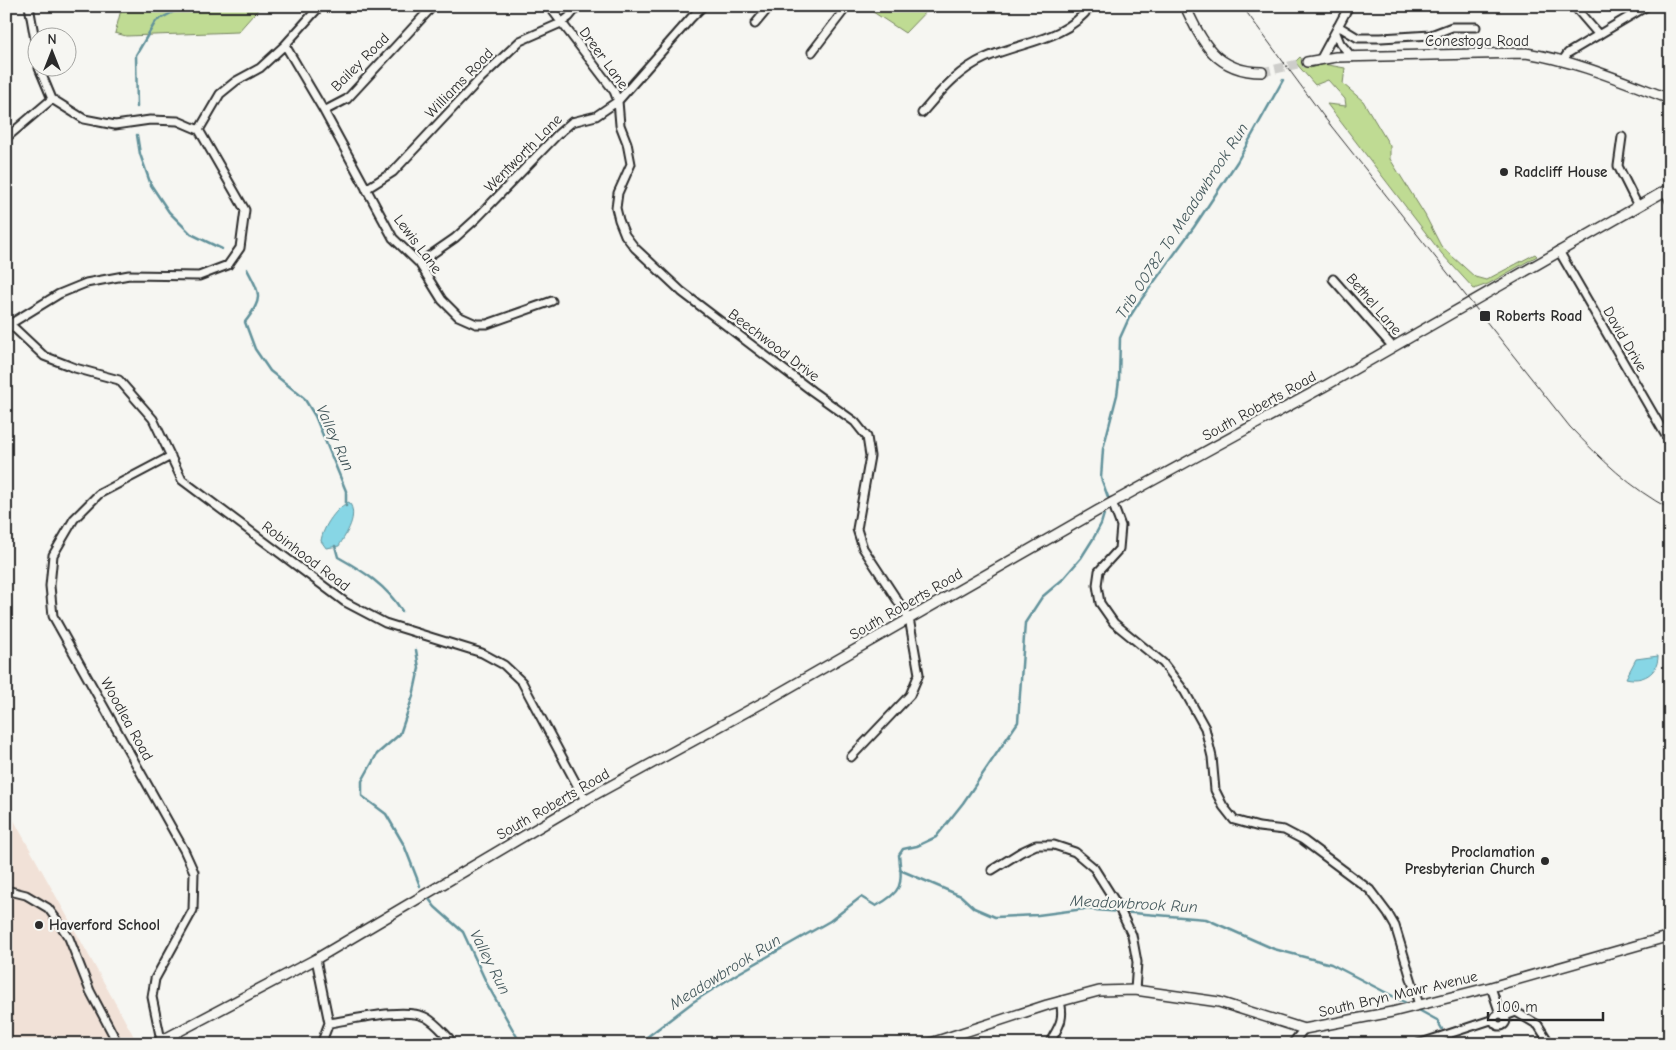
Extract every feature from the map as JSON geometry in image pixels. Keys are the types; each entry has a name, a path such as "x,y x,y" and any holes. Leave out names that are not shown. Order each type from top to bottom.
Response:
{"street":[{"path":"29,6 33,28"},
{"path":"199,130 220,94 236,81 260,68 285,45 320,6"},
{"name":"Bailey Road","path":"324,111 347,99 433,6"},
{"name":"Dreer Lane","path":"549,6 614,91 618,101"},
{"name":"Williams Road","path":"366,189 393,172 481,78 520,41 561,23 578,6"},
{"name":"Wentworth Lane","path":"419,263 456,238 572,122 596,116 618,101 666,45 703,6"},
{"path":"755,24 770,6"},
{"path":"812,52 845,9 844,6"},
{"path":"922,113 951,80 984,58 1058,33 1084,16 1091,6"},
{"path":"1185,6 1197,31 1216,58 1240,69 1262,72"},
{"path":"1320,60 1349,6"},
{"path":"1574,6 1599,35"},
{"path":"1563,60 1568,53 1646,6"},
{"path":"1337,29 1358,38 1381,38 1431,35 1452,27 1476,27"},
{"path":"1337,29 1340,44 1352,57"},
{"name":"Lewis Lane","path":"285,45 324,111 392,238 419,263 442,300 458,316 476,324 486,324 552,301"},
{"name":"Conestoga Road","path":"1307,62 1352,57 1526,53 1563,60 1670,99"},
{"path":"8,327 59,294 86,283 129,274 199,276 228,265 240,248 245,210 199,130 178,121 150,120 116,125 84,119 52,99 43,78"},
{"path":"6,138 52,99"},
{"name":"Beechwood Drive","path":"618,101 620,125 627,142 630,164 618,193 616,208 625,235 635,248 682,292 760,353 856,422 867,437 870,456 857,529 863,548 909,618"},
{"path":"1622,137 1618,166 1638,206"},
{"name":"South Roberts Road","path":"158,1042 316,960 585,800 764,702 1112,502 1393,347 1638,206 1668,194"},
{"name":"David Drive","path":"1559,251 1620,360 1666,436 1670,435"},
{"name":"Bethel Lane","path":"1333,278 1393,347"},
{"name":"Robinhood Road","path":"8,327 44,356 75,368 119,380 153,420 182,480 345,602 384,623 482,653 504,665 522,682 585,800"},
{"name":"Woodlea Road","path":"158,1042 152,997 155,979 192,910 194,872 179,841 53,616 50,586 53,555 74,519 99,494 170,456"},
{"path":"1112,502 1121,526 1119,549 1099,571 1097,585 1100,603 1114,623 1163,663 1185,692 1205,728 1212,757 1215,790 1223,806 1234,820 1259,827 1284,830 1303,840 1370,890 1395,926 1417,1005"},
{"path":"851,757 910,695 919,674 909,618"},
{"path":"992,870 1036,845 1054,845 1074,852 1094,868 1118,906 1132,935 1137,962 1136,990"},
{"path":"6,890 26,895 48,908 57,920 69,938 84,978 118,1044"},
{"name":"South Bryn Mawr Avenue","path":"928,1044 1060,1001 1099,991 1136,990 1219,1002 1304,1029 1392,1012 1491,987 1670,936"},
{"path":"316,960 329,1023 321,1044"},
{"path":"1491,987 1499,1016"},
{"path":"1049,1044 1062,1019 1063,1012 1060,1001"},
{"path":"329,1023 402,1012 425,1017 441,1029 449,1038 448,1044"},
{"path":"1418,1044 1516,1012 1538,1025 1550,1044"},
{"path":"1292,1044 1304,1029"}],"shaded area":[{"name":"Haverford School","path":"6,806 138,1044 6,1044"}],"green space":[{"path":"122,6 261,6 238,32 126,36 115,33"},
{"path":"864,6 931,6 905,33"},
{"path":"1300,57 1310,68 1323,64 1345,68 1343,84 1363,101 1390,146 1390,159 1425,215 1441,246 1475,277 1486,280 1535,254 1537,256 1488,284 1474,289 1442,254 1327,104 1346,106 1345,99 1328,80 1315,85 1295,62"}],"water":[{"path":"349,502 353,513 348,530 339,546 326,548 321,541 328,523 340,508"},
{"path":"1658,656 1655,668 1648,675 1638,679 1626,678 1636,659"}],"waterway":[{"name":"Valley Run","path":"137,107 136,55 156,21 177,10 179,6"},
{"name":"Trib 00782 To Meadowbrook Run","path":"1108,497 1101,478 1103,449 1117,395 1120,338 1138,304 1194,227 1237,162 1283,80"},
{"name":"Valley Run","path":"137,135 140,154 151,185 169,212 191,234 222,249"},
{"name":"Valley Run","path":"247,269 255,284 258,296 255,307 245,322 255,349 270,371 304,398 315,416 346,491 346,506"},
{"name":"Trib 00782 To Meadowbrook Run","path":"638,1044 693,1002 737,974 830,921 861,897 876,906 892,896 899,886 901,873 899,855 903,849 917,846 936,837 963,803 1018,722 1025,623 1042,597 1062,580 1081,558 1101,524 1104,514"},
{"name":"Valley Run","path":"335,546 338,557 365,573 381,586 402,611"},
{"name":"Valley Run","path":"416,650 419,668 413,696 400,734 377,754 362,781 362,796 386,814 404,845 420,886"},
{"name":"Meadowbrook Run","path":"900,870 961,896 974,908 995,917 1038,915 1084,909 1206,919 1274,949 1331,964 1408,1004"},
{"name":"Valley Run","path":"429,899 435,907 463,932 487,984 521,1044"},
{"name":"Meadowbrook Run","path":"1415,1008 1437,1020 1442,1029"},
{"name":"Meadowbrook Run","path":"1449,1040 1451,1044"}],"tunnel":[{"path":"1262,72 1307,62"}],"tram line":[{"path":"1242,6 1324,117 1570,427 1629,482 1670,509"}],"place":[{"name":"Radcliff House","path":"1504,172"},
{"name":"Roberts Road","path":"1485,316"},
{"name":"Proclamation Presbyterian Church","path":"1545,861"},
{"name":"Haverford School","path":"39,925"}]}
